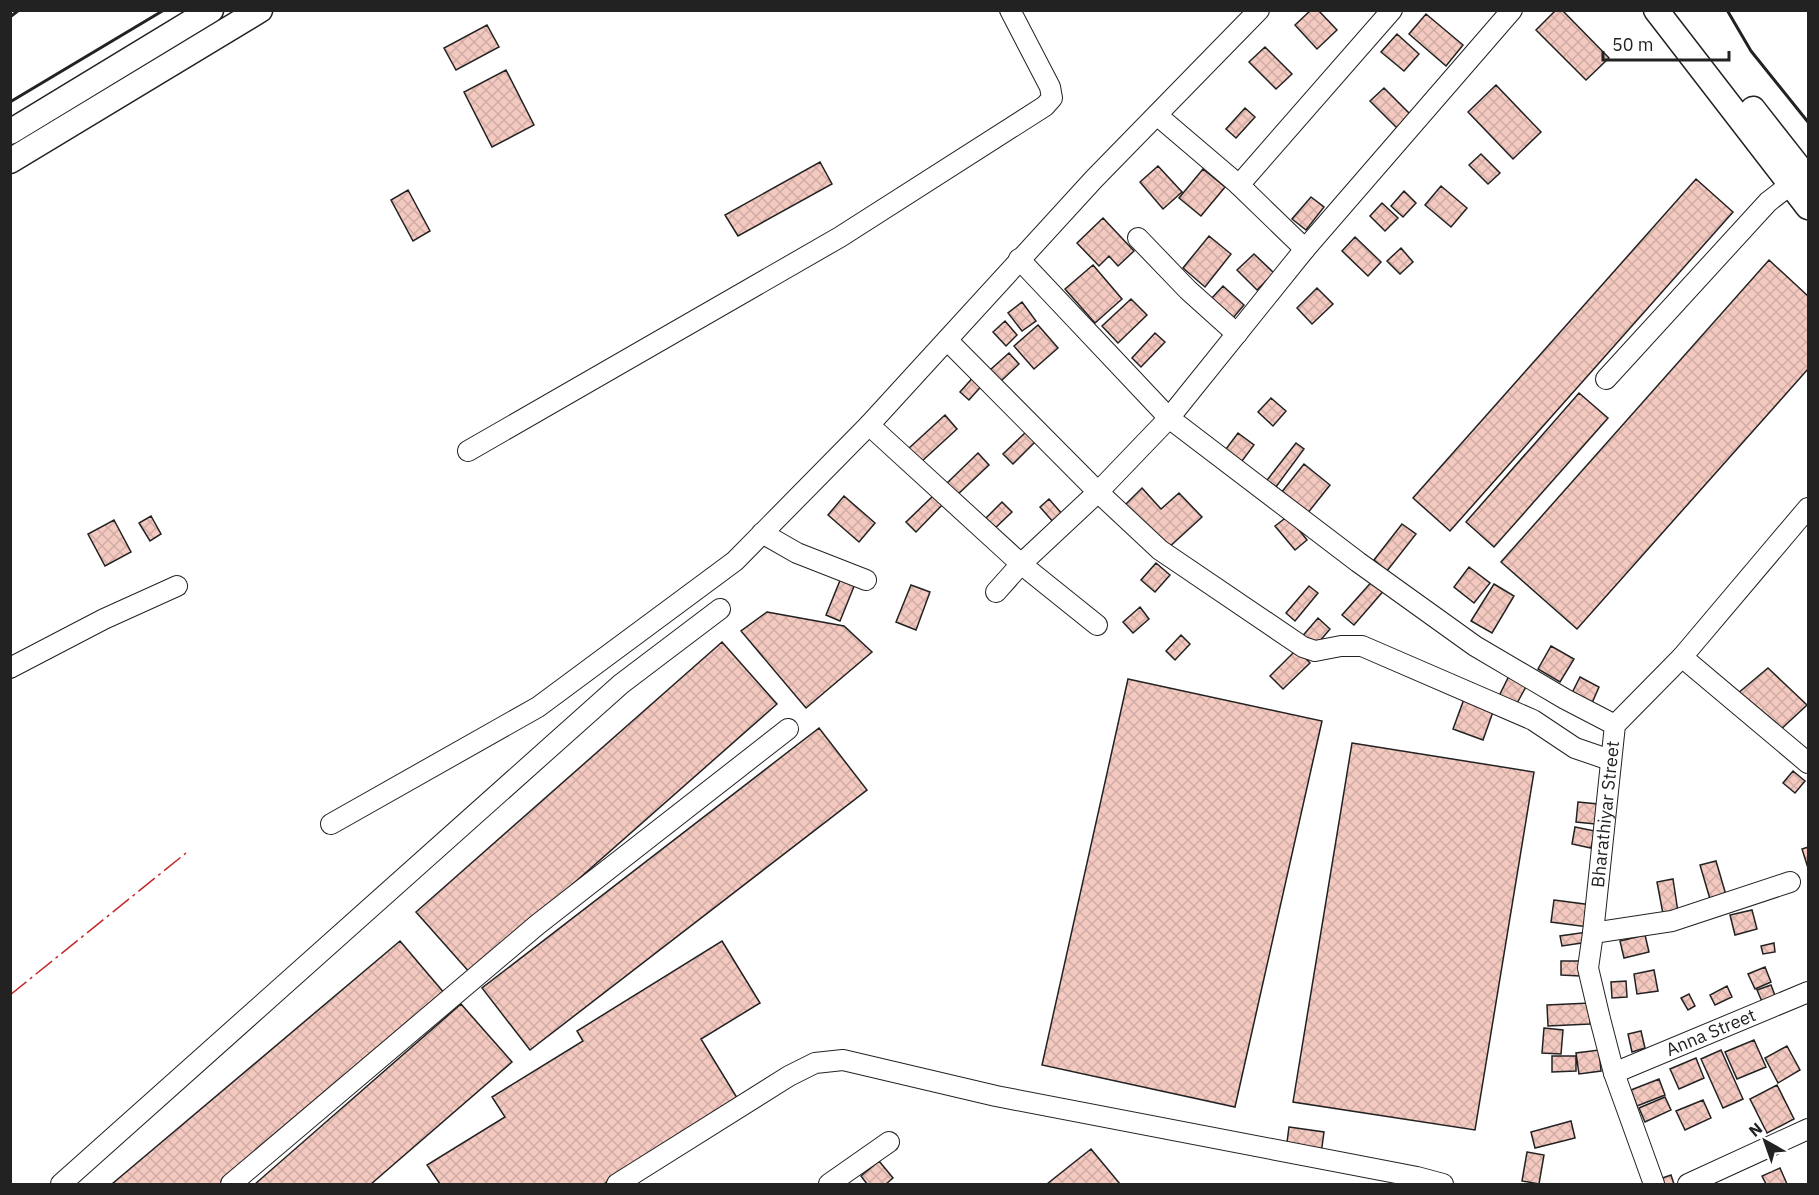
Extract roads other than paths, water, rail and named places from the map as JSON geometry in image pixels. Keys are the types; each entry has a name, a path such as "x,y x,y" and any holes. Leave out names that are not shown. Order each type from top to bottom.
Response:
{"main road":[{"path":"10,132 211,10"},
{"path":"10,161 260,10"},
{"path":"1656,10 1800,182"},
{"path":"1676,10 1800,182 1809,207"}],"street":[{"path":"468,450 840,237 1045,106 1052,98 1050,87 1010,10"},
{"path":"331,824 538,707 726,568 869,425 1094,179 1259,10"},
{"path":"1239,185 1392,10"},
{"path":"996,592 1021,564 1098,492 1169,418 1305,249 1504,12"},
{"path":"1158,116 1239,185 1305,249"},
{"path":"1605,378 1768,202 1800,182"},
{"path":"1138,238 1188,290 1237,334"},
{"path":"1019,259 1169,418 1358,562 1475,646 1564,699 1616,725"},
{"path":"947,340 1098,492 1160,550 1303,647 1315,651 1341,646 1362,646 1533,720 1575,748 1610,760"},
{"path":"869,425 1021,564 1097,625"},
{"name":"Bharathiyar Street","path":"1654,1185 1614,1073 1587,968 1593,933 1610,760 1616,725 1682,657 1809,508"},
{"path":"762,533 797,553 866,580"},
{"path":"10,668 104,619 177,586"},
{"path":"61,1185 621,684 720,609"},
{"path":"1682,657 1809,763"},
{"path":"231,1185 537,926 788,729"},
{"path":"1593,933 1672,921 1790,882"},
{"name":"Anna Street","path":"1614,1073 1809,992"},
{"path":"617,1185 789,1076 815,1063 843,1060 996,1096 1417,1177 1443,1185"},
{"path":"1688,1185 1809,1129"},
{"path":"829,1185 889,1142"}]}
